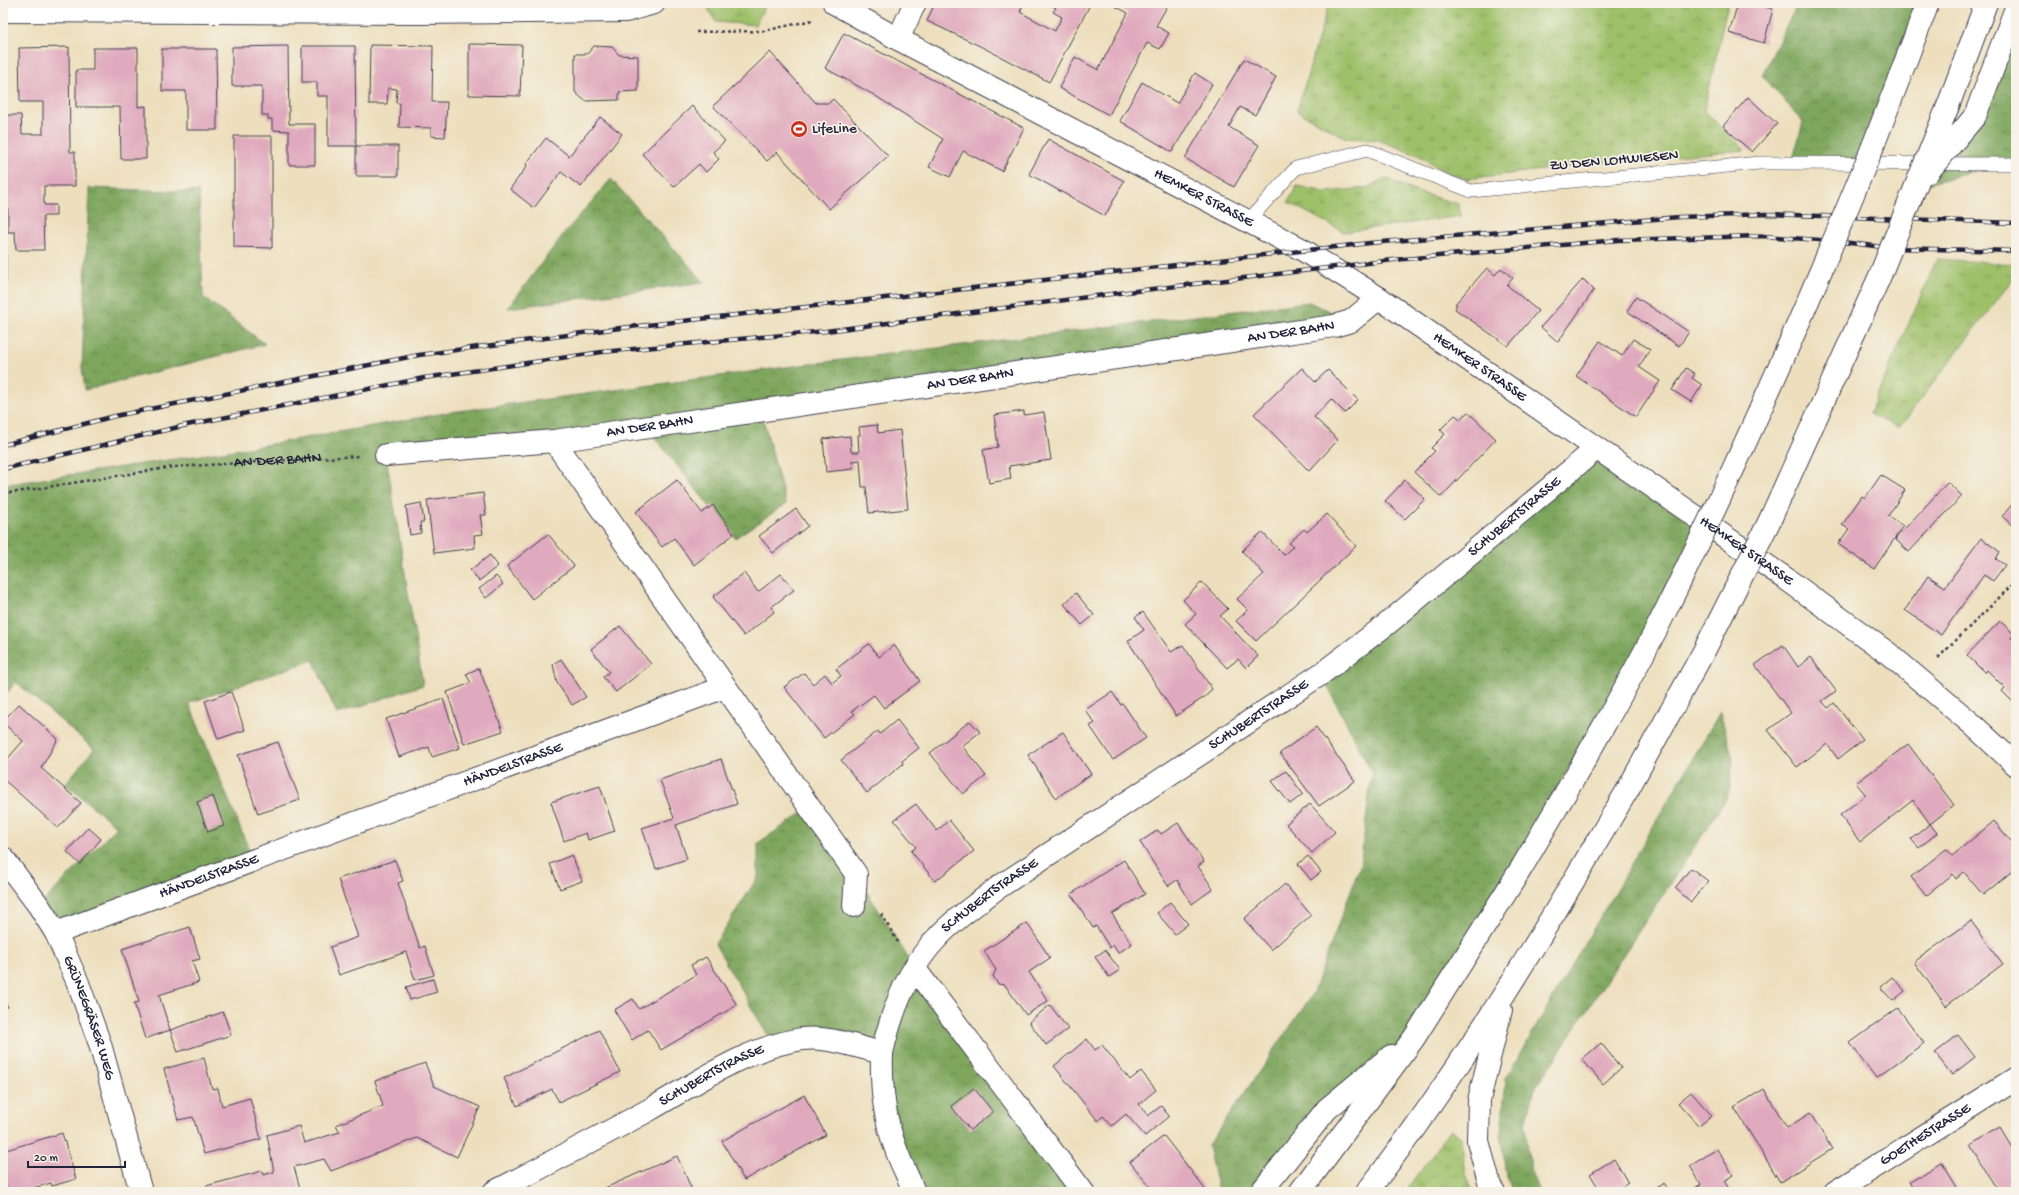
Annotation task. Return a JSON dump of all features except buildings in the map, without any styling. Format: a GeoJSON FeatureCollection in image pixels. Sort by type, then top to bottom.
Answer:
{"type":"FeatureCollection","features":[{"type":"Feature","properties":{"kind":"main road"},"geometry":{"type":"LineString","coordinates":[[3,11],[427,13],[626,10],[654,3]]}},
{"type":"Feature","properties":{"kind":"main road","name":"HEMKER STRASSE"},"geometry":{"type":"LineString","coordinates":[[834,3],[898,39],[1303,250],[1379,298],[1785,578],[1889,654],[2014,759]]}},
{"type":"Feature","properties":{"kind":"main road"},"geometry":{"type":"LineString","coordinates":[[898,39],[915,3]]}},
{"type":"Feature","properties":{"kind":"main road"},"geometry":{"type":"LineString","coordinates":[[1300,1192],[1414,1038],[1522,867],[1583,763],[1659,624],[1723,494],[1778,372],[1873,146],[1928,3]]}},
{"type":"Feature","properties":{"kind":"main road"},"geometry":{"type":"LineString","coordinates":[[1367,1192],[1455,1072],[1505,994],[1628,789],[1704,651],[1769,522],[1876,285],[1948,106],[1986,3]]}},
{"type":"Feature","properties":{"kind":"main road"},"geometry":{"type":"LineString","coordinates":[[1916,186],[1975,116],[2016,8]]}},
{"type":"Feature","properties":{"kind":"main road","name":"AN DER BAHN"},"geometry":{"type":"LineString","coordinates":[[386,455],[554,441],[1334,326],[1351,321],[1379,298]]}},
{"type":"Feature","properties":{"kind":"main road"},"geometry":{"type":"LineString","coordinates":[[554,441],[856,874],[854,906]]}},
{"type":"Feature","properties":{"kind":"main road","name":"SCHUBERTSTRASSE"},"geometry":{"type":"LineString","coordinates":[[494,1192],[599,1138],[737,1061],[773,1045],[804,1039],[832,1040],[882,1053],[889,1025],[902,994],[915,969],[936,938],[996,889],[1320,674],[1387,624],[1596,449]]}},
{"type":"Feature","properties":{"kind":"main road","name":"HÄNDELSTRASSE"},"geometry":{"type":"LineString","coordinates":[[56,933],[725,687]]}},
{"type":"Feature","properties":{"kind":"main road","name":"GRÜNEGRÄSER WEG"},"geometry":{"type":"LineString","coordinates":[[3,858],[56,933],[78,983],[100,1044],[141,1192]]}},
{"type":"Feature","properties":{"kind":"main road"},"geometry":{"type":"LineString","coordinates":[[915,969],[1083,1192]]}},
{"type":"Feature","properties":{"kind":"main road"},"geometry":{"type":"LineString","coordinates":[[1494,1192],[1478,1141],[1479,1100],[1505,994]]}},
{"type":"Feature","properties":{"kind":"main road"},"geometry":{"type":"LineString","coordinates":[[1261,1192],[1327,1109],[1414,1038]]}},
{"type":"Feature","properties":{"kind":"main road"},"geometry":{"type":"LineString","coordinates":[[882,1053],[881,1084],[886,1116],[896,1151],[914,1191]]}},
{"type":"Feature","properties":{"kind":"main road","name":"GOETHESTRASSE"},"geometry":{"type":"LineString","coordinates":[[1835,1192],[2016,1078]]}},
{"type":"Feature","properties":{"kind":"lane","name":"ZU DEN LOHWIESEN"},"geometry":{"type":"LineString","coordinates":[[1248,221],[1296,168],[1367,150],[1471,191],[1759,163],[2016,164]]}},
{"type":"Feature","properties":{"kind":"path"},"geometry":{"type":"LineString","coordinates":[[696,32],[764,31],[819,18]]}},
{"type":"Feature","properties":{"kind":"path","name":"AN DER BAHN"},"geometry":{"type":"LineString","coordinates":[[3,494],[173,467],[386,455]]}},
{"type":"Feature","properties":{"kind":"path"},"geometry":{"type":"LineString","coordinates":[[1917,678],[2016,581]]}},
{"type":"Feature","properties":{"kind":"path"},"geometry":{"type":"LineString","coordinates":[[856,874],[915,969]]}},
{"type":"Feature","properties":{"kind":"green space"},"geometry":{"type":"Polygon","coordinates":[[[709,3],[767,3],[755,25],[716,22],[709,11],[709,3]]]}},
{"type":"Feature","properties":{"kind":"green space"},"geometry":{"type":"Polygon","coordinates":[[[1329,3],[1728,3],[1704,111],[1745,150],[1608,162],[1466,179],[1445,172],[1422,157],[1378,140],[1346,138],[1297,111],[1329,3]]]}},
{"type":"Feature","properties":{"kind":"green space"},"geometry":{"type":"Polygon","coordinates":[[[1798,3],[1929,3],[1865,166],[1792,163],[1803,122],[1762,75],[1798,3]]]}},
{"type":"Feature","properties":{"kind":"green space"},"geometry":{"type":"Polygon","coordinates":[[[2016,8],[2016,164],[2002,164],[1916,187],[1975,116],[2016,8]]]}},
{"type":"Feature","properties":{"kind":"green space"},"geometry":{"type":"Polygon","coordinates":[[[1385,178],[1417,192],[1458,204],[1461,216],[1344,232],[1288,202],[1297,186],[1325,192],[1366,188],[1385,178]]]}},
{"type":"Feature","properties":{"kind":"green space"},"geometry":{"type":"Polygon","coordinates":[[[611,179],[704,282],[508,308],[562,236],[611,179]]]}},
{"type":"Feature","properties":{"kind":"green space"},"geometry":{"type":"Polygon","coordinates":[[[89,188],[199,192],[203,297],[265,344],[85,390],[82,368],[89,188]]]}},
{"type":"Feature","properties":{"kind":"green space"},"geometry":{"type":"Polygon","coordinates":[[[1937,259],[2016,264],[2016,275],[1899,428],[1869,414],[1937,259]]]}},
{"type":"Feature","properties":{"kind":"green space"},"geometry":{"type":"Polygon","coordinates":[[[1309,302],[1351,321],[761,411],[786,504],[735,538],[647,428],[386,455],[423,685],[337,714],[313,660],[189,703],[254,862],[56,933],[39,906],[117,827],[65,784],[94,749],[16,682],[3,698],[3,485],[254,447],[451,412],[809,364],[1309,302]]]}},
{"type":"Feature","properties":{"kind":"green space"},"geometry":{"type":"Polygon","coordinates":[[[1596,449],[1708,525],[1414,1038],[1327,1109],[1261,1192],[1218,1192],[1208,1146],[1312,995],[1360,866],[1372,773],[1321,674],[1596,449]]]}},
{"type":"Feature","properties":{"kind":"green space"},"geometry":{"type":"Polygon","coordinates":[[[1720,712],[1733,759],[1728,796],[1533,1092],[1525,1124],[1530,1169],[1539,1192],[1514,1192],[1506,1179],[1501,1133],[1506,1078],[1720,712]]]}},
{"type":"Feature","properties":{"kind":"green space"},"geometry":{"type":"Polygon","coordinates":[[[810,808],[856,874],[915,969],[1083,1192],[916,1192],[912,1188],[882,1053],[773,1045],[715,944],[758,877],[758,843],[810,808]]]}},
{"type":"Feature","properties":{"kind":"green space"},"geometry":{"type":"Polygon","coordinates":[[[1451,1130],[1461,1137],[1466,1175],[1473,1192],[1405,1192],[1451,1130]]]}},
{"type":"Feature","properties":{"kind":"railway"},"geometry":{"type":"LineString","coordinates":[[3,445],[115,416],[419,355],[612,329],[1370,243],[1679,217],[1768,214],[2016,223]]}},
{"type":"Feature","properties":{"kind":"railway"},"geometry":{"type":"LineString","coordinates":[[3,469],[187,425],[424,378],[602,352],[826,331],[1119,293],[1393,260],[1618,240],[1762,236],[1834,241],[1891,248],[2016,251]]}},
{"type":"Feature","properties":{"kind":"place","name":"LifeLine"},"geometry":{"type":"Point","coordinates":[799,129]}}]}
